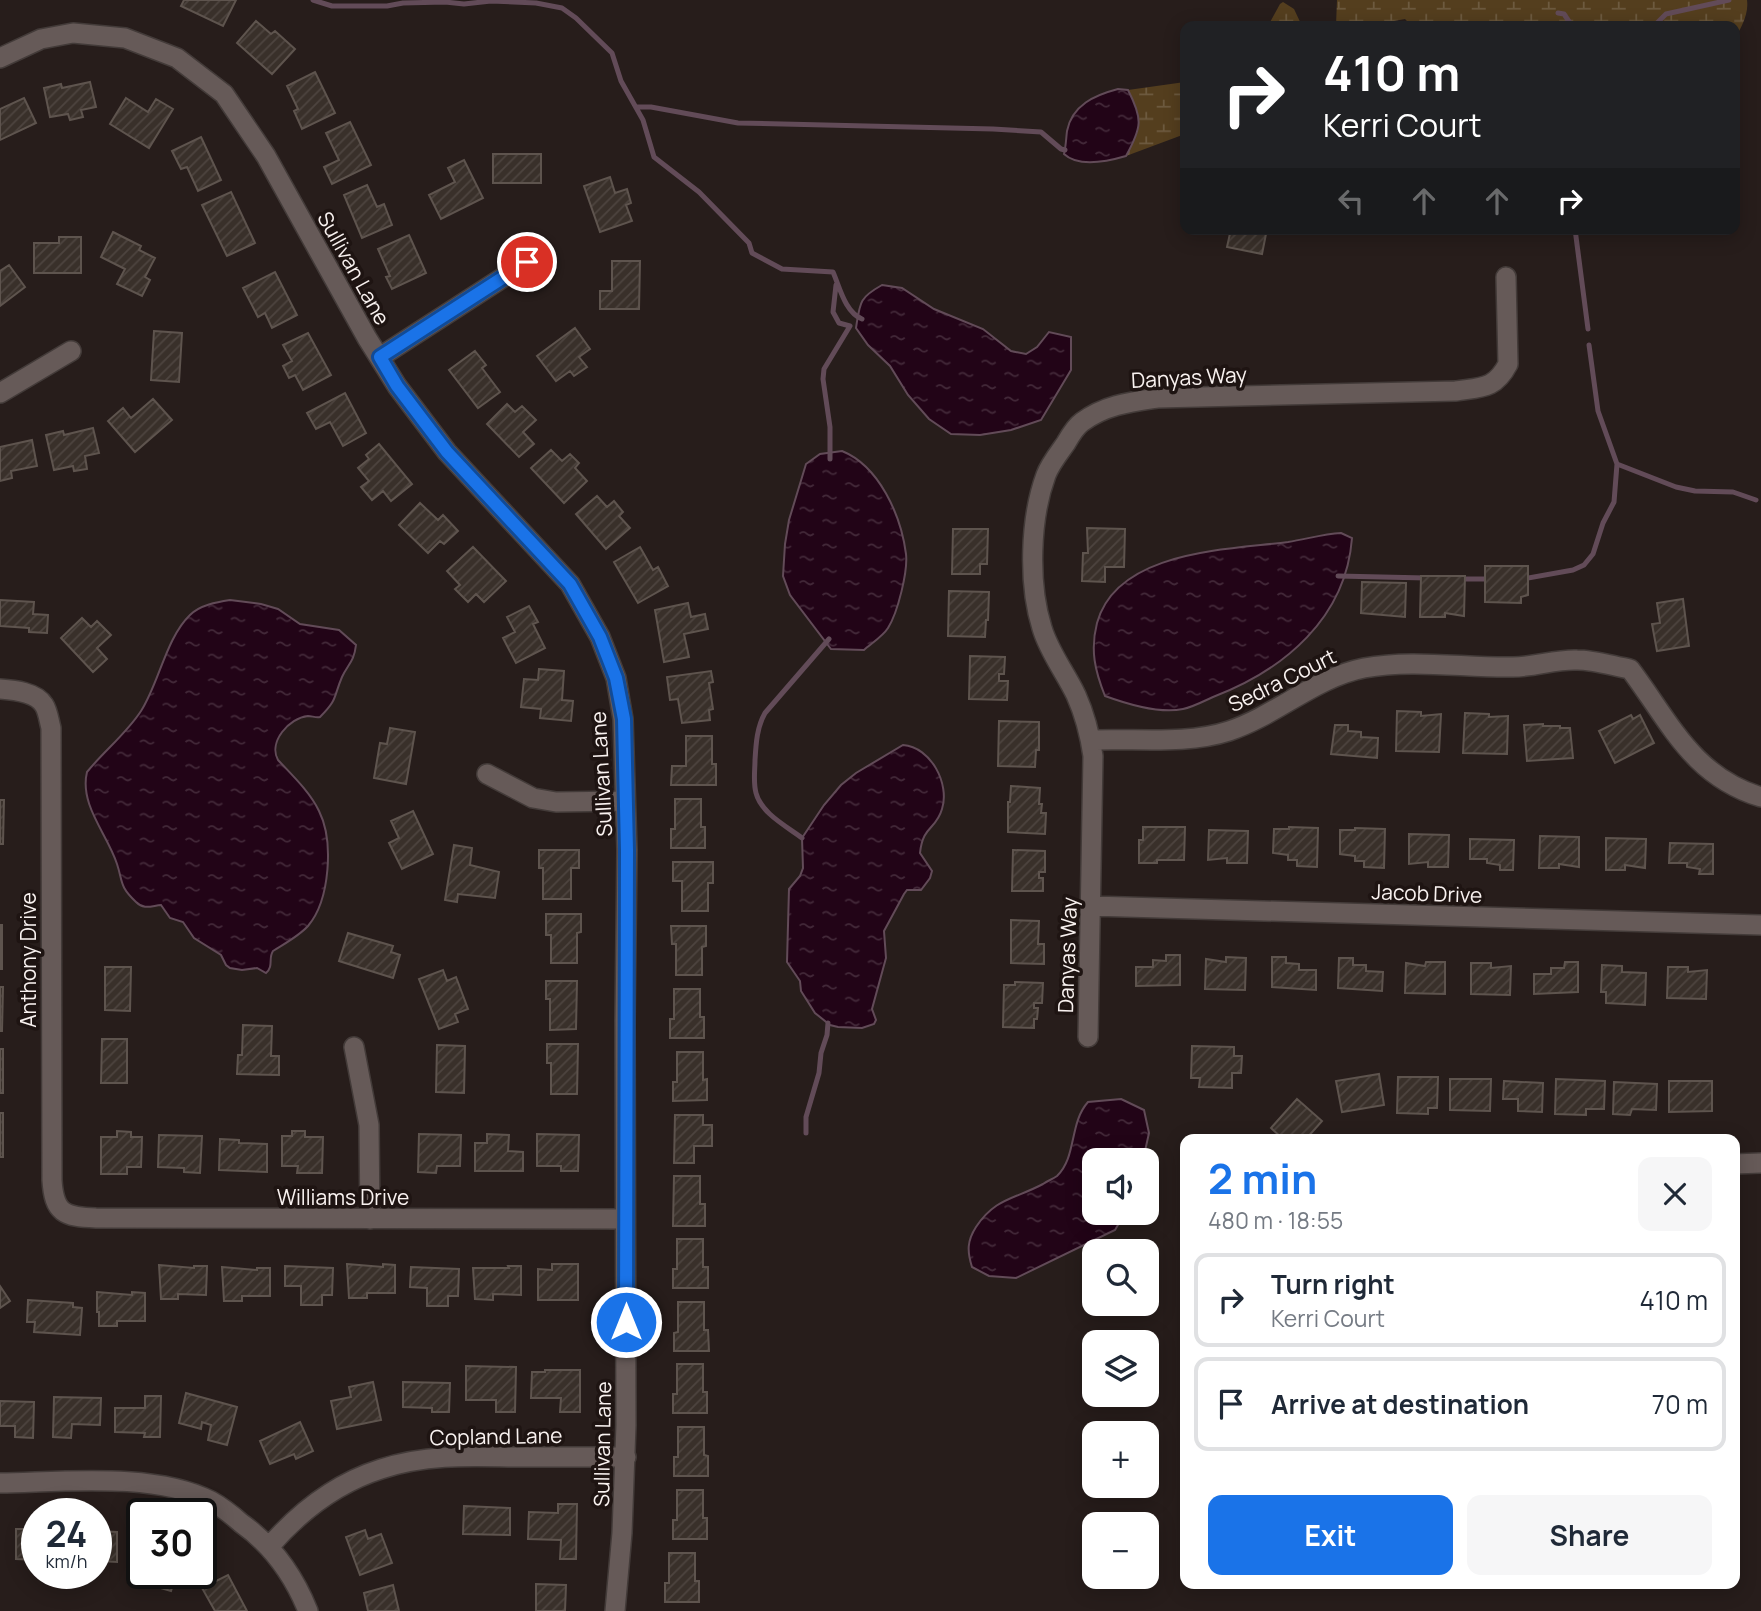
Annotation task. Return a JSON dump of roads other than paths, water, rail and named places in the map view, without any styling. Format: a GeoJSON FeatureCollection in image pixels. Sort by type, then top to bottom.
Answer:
{"type":"FeatureCollection","features":[{"type":"Feature","properties":{"kind":"street","name":"Sullivan Lane"},"geometry":{"type":"LineString","coordinates":[[0,58],[41,39],[73,33],[125,38],[177,58],[224,94],[266,156],[360,326],[397,386],[447,452],[570,584],[600,637],[616,678],[624,719],[626,1457],[615,1611]]}},
{"type":"Feature","properties":{"kind":"street"},"geometry":{"type":"LineString","coordinates":[[380,357],[527,262]]}},
{"type":"Feature","properties":{"kind":"street","name":"Danyas Way"},"geometry":{"type":"LineString","coordinates":[[1088,1037],[1094,767],[1089,729],[1076,696],[1041,627],[1033,574],[1034,526],[1047,472],[1079,424],[1100,411],[1121,403],[1157,398],[1456,391],[1493,385],[1508,364],[1506,277]]}},
{"type":"Feature","properties":{"kind":"street"},"geometry":{"type":"LineString","coordinates":[[0,393],[71,351]]}},
{"type":"Feature","properties":{"kind":"street","name":"Sedra Court"},"geometry":{"type":"LineString","coordinates":[[1091,740],[1186,738],[1229,731],[1337,675],[1366,668],[1414,665],[1516,667],[1576,660],[1630,669],[1676,737],[1705,768],[1748,793],[1761,797]]}},
{"type":"Feature","properties":{"kind":"street","name":"Anthony Drive"},"geometry":{"type":"LineString","coordinates":[[0,690],[14,690],[37,697],[45,705],[51,728],[52,1180],[54,1198],[62,1212]]}},
{"type":"Feature","properties":{"kind":"street"},"geometry":{"type":"LineString","coordinates":[[487,774],[533,798],[556,802],[625,801]]}},
{"type":"Feature","properties":{"kind":"street","name":"Jacob Drive"},"geometry":{"type":"LineString","coordinates":[[1091,906],[1761,925]]}},
{"type":"Feature","properties":{"kind":"street"},"geometry":{"type":"LineString","coordinates":[[354,1047],[369,1125],[370,1219]]}},
{"type":"Feature","properties":{"kind":"street"},"geometry":{"type":"LineString","coordinates":[[1740,1164],[1761,1163]]}},
{"type":"Feature","properties":{"kind":"street","name":"Williams Drive"},"geometry":{"type":"LineString","coordinates":[[62,1212],[78,1218],[625,1219]]}},
{"type":"Feature","properties":{"kind":"street","name":"Copland Lane"},"geometry":{"type":"LineString","coordinates":[[269,1547],[301,1514],[325,1496],[381,1469],[416,1461],[453,1457],[626,1457]]}},
{"type":"Feature","properties":{"kind":"street"},"geometry":{"type":"LineString","coordinates":[[0,1483],[144,1483],[168,1487],[212,1502],[254,1532],[269,1547],[287,1571],[308,1611]]}},
{"type":"Feature","properties":{"kind":"water"},"geometry":{"type":"Polygon","coordinates":[[[1118,89],[1128,90],[1139,123],[1126,156],[1086,162],[1064,154],[1067,131],[1074,114],[1093,98],[1118,89]]]}},
{"type":"Feature","properties":{"kind":"water"},"geometry":{"type":"Polygon","coordinates":[[[882,285],[902,288],[934,309],[983,329],[1011,351],[1026,354],[1037,347],[1049,332],[1071,337],[1071,370],[1041,420],[1011,430],[980,435],[951,434],[929,419],[908,395],[890,366],[868,345],[856,328],[865,297],[882,285]]]}},
{"type":"Feature","properties":{"kind":"water"},"geometry":{"type":"Polygon","coordinates":[[[842,451],[867,468],[886,494],[899,524],[906,554],[904,581],[892,621],[883,634],[864,650],[831,649],[790,595],[783,576],[789,520],[806,464],[820,454],[842,451]]]}},
{"type":"Feature","properties":{"kind":"water"},"geometry":{"type":"Polygon","coordinates":[[[1341,533],[1352,538],[1347,567],[1338,593],[1307,637],[1287,656],[1264,672],[1239,686],[1183,709],[1154,709],[1105,696],[1095,660],[1095,633],[1108,599],[1127,581],[1150,567],[1178,558],[1341,533]]]}},
{"type":"Feature","properties":{"kind":"water"},"geometry":{"type":"Polygon","coordinates":[[[230,600],[278,609],[300,624],[339,630],[356,645],[330,706],[320,717],[308,716],[294,721],[282,732],[276,746],[278,760],[306,790],[319,811],[324,823],[328,854],[325,886],[315,915],[304,930],[273,951],[270,968],[266,973],[257,968],[230,968],[221,955],[194,938],[183,922],[170,918],[161,905],[148,907],[136,902],[124,888],[113,853],[87,796],[87,772],[141,711],[182,625],[199,609],[230,600]]]}},
{"type":"Feature","properties":{"kind":"water"},"geometry":{"type":"Polygon","coordinates":[[[903,745],[922,752],[941,778],[944,799],[942,809],[924,837],[920,853],[932,871],[921,890],[907,890],[884,931],[886,958],[872,1009],[876,1020],[874,1024],[862,1028],[838,1027],[830,1025],[815,1013],[801,991],[800,981],[787,962],[789,889],[803,868],[802,838],[824,805],[841,785],[856,773],[903,745]]]}},
{"type":"Feature","properties":{"kind":"water"},"geometry":{"type":"Polygon","coordinates":[[[1121,1099],[1144,1110],[1149,1133],[1146,1148],[1082,1148],[1082,1225],[1118,1225],[1115,1230],[1096,1239],[1082,1239],[1082,1246],[1016,1278],[989,1276],[972,1267],[969,1242],[983,1217],[1006,1200],[1057,1176],[1068,1159],[1078,1120],[1088,1102],[1121,1099]]]}},
{"type":"Feature","properties":{"kind":"waterway"},"geometry":{"type":"LineString","coordinates":[[313,0],[332,6],[445,2],[464,4],[491,1],[536,3],[562,8],[612,53],[621,81],[643,120],[654,157],[699,192],[749,243],[752,253],[782,269],[833,272],[847,305],[862,319]]}},
{"type":"Feature","properties":{"kind":"waterway"},"geometry":{"type":"LineString","coordinates":[[1659,21],[1666,14],[1729,0]]}},
{"type":"Feature","properties":{"kind":"waterway"},"geometry":{"type":"LineString","coordinates":[[1558,13],[1564,14],[1569,21]]}},
{"type":"Feature","properties":{"kind":"waterway"},"geometry":{"type":"LineString","coordinates":[[636,107],[651,107],[738,123],[1041,132],[1065,150]]}},
{"type":"Feature","properties":{"kind":"waterway"},"geometry":{"type":"LineString","coordinates":[[1576,235],[1588,329]]}},
{"type":"Feature","properties":{"kind":"waterway"},"geometry":{"type":"LineString","coordinates":[[830,459],[830,427],[824,369],[850,326],[839,323],[833,312],[836,285]]}},
{"type":"Feature","properties":{"kind":"waterway"},"geometry":{"type":"LineString","coordinates":[[1523,579],[1573,570],[1584,565],[1593,554],[1603,523],[1614,502],[1617,464],[1598,411],[1589,345]]}},
{"type":"Feature","properties":{"kind":"waterway"},"geometry":{"type":"LineString","coordinates":[[1617,464],[1676,487],[1695,491],[1733,492],[1756,500]]}},
{"type":"Feature","properties":{"kind":"waterway"},"geometry":{"type":"LineString","coordinates":[[1338,576],[1426,578]]}},
{"type":"Feature","properties":{"kind":"waterway"},"geometry":{"type":"LineString","coordinates":[[1461,579],[1489,579]]}},
{"type":"Feature","properties":{"kind":"waterway"},"geometry":{"type":"LineString","coordinates":[[802,838],[775,818],[759,800],[754,780],[756,741],[765,713],[829,639]]}},
{"type":"Feature","properties":{"kind":"waterway"},"geometry":{"type":"LineString","coordinates":[[806,1133],[806,1117],[819,1073],[828,1023]]}}]}
